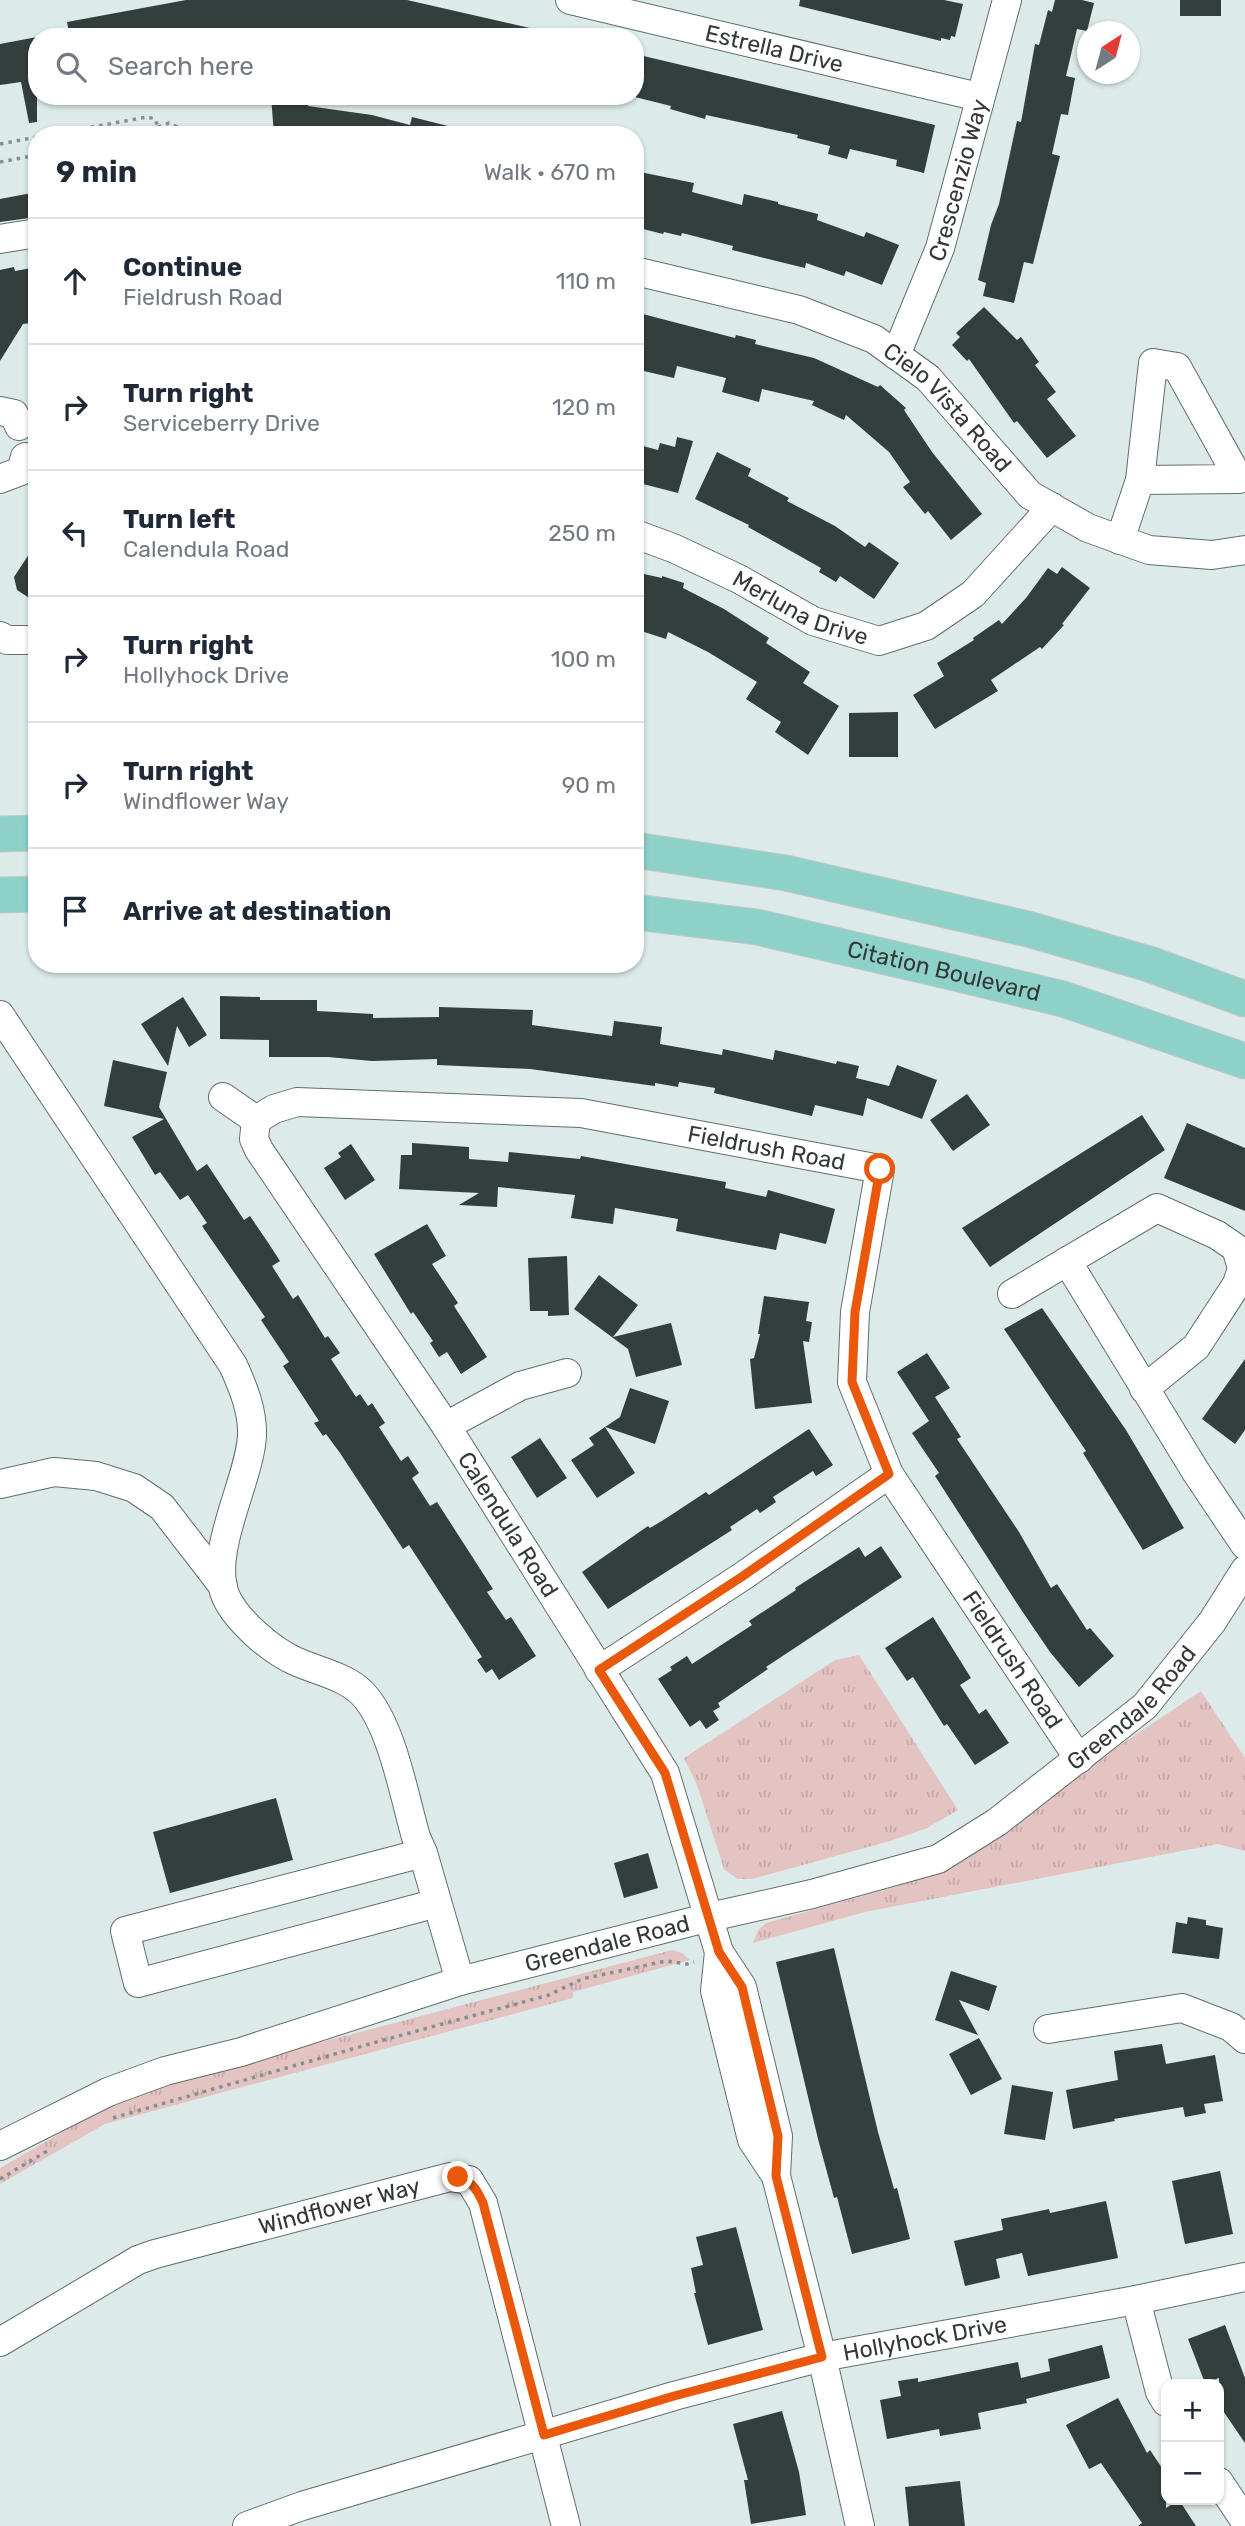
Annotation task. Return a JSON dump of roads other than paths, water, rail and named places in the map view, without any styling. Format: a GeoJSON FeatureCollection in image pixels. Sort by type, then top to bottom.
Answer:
{"type":"FeatureCollection","features":[{"type":"Feature","properties":{"kind":"main road"},"geometry":{"type":"LineString","coordinates":[[0,834],[28,833]]}},
{"type":"Feature","properties":{"kind":"main road"},"geometry":{"type":"LineString","coordinates":[[644,851],[786,873],[1028,929],[1149,964],[1245,999]]}},
{"type":"Feature","properties":{"kind":"main road"},"geometry":{"type":"LineString","coordinates":[[0,895],[28,894]]}},
{"type":"Feature","properties":{"kind":"main road","name":"Citation Boulevard"},"geometry":{"type":"LineString","coordinates":[[644,913],[757,927],[1063,999],[1245,1061]]}},
{"type":"Feature","properties":{"kind":"street","name":"Estrella Drive"},"geometry":{"type":"LineString","coordinates":[[570,0],[979,97]]}},
{"type":"Feature","properties":{"kind":"street","name":"Crescenzio Way"},"geometry":{"type":"LineString","coordinates":[[896,355],[940,248],[1007,0]]}},
{"type":"Feature","properties":{"kind":"street"},"geometry":{"type":"LineString","coordinates":[[0,239],[28,234]]}},
{"type":"Feature","properties":{"kind":"street","name":"Cielo Vista Road"},"geometry":{"type":"LineString","coordinates":[[644,273],[799,310],[874,339],[928,378],[1030,495],[1088,528],[1149,550],[1212,555],[1245,550]]}},
{"type":"Feature","properties":{"kind":"street"},"geometry":{"type":"LineString","coordinates":[[1120,540],[1140,480],[1153,363],[1177,367],[1239,479],[1140,480]]}},
{"type":"Feature","properties":{"kind":"street"},"geometry":{"type":"LineString","coordinates":[[0,479],[21,471],[25,457]]}},
{"type":"Feature","properties":{"kind":"street","name":"Merluna Drive"},"geometry":{"type":"LineString","coordinates":[[644,537],[739,579],[813,621],[879,641],[926,626],[973,594],[1052,507]]}},
{"type":"Feature","properties":{"kind":"street"},"geometry":{"type":"LineString","coordinates":[[0,636],[7,640],[28,640]]}},
{"type":"Feature","properties":{"kind":"street"},"geometry":{"type":"LineString","coordinates":[[0,1015],[233,1365],[245,1392],[252,1437],[242,1484],[225,1539],[221,1570],[227,1599],[254,1633],[292,1660],[337,1677],[361,1692],[374,1708],[384,1726],[460,1981]]}},
{"type":"Feature","properties":{"kind":"street"},"geometry":{"type":"LineString","coordinates":[[223,1097],[256,1120]]}},
{"type":"Feature","properties":{"kind":"street","name":"Fieldrush Road"},"geometry":{"type":"LineString","coordinates":[[256,1120],[274,1109],[297,1102],[581,1113],[880,1169],[855,1312],[852,1382],[889,1474],[1079,1759]]}},
{"type":"Feature","properties":{"kind":"street","name":"Calendula Road"},"geometry":{"type":"LineString","coordinates":[[256,1120],[254,1139],[259,1150],[446,1426],[665,1773],[719,1952],[715,1991],[752,2140],[776,2176],[822,2357],[860,2526]]}},
{"type":"Feature","properties":{"kind":"street"},"geometry":{"type":"LineString","coordinates":[[1012,1294],[1157,1208],[1217,1235],[1236,1248],[1242,1268],[1237,1284],[1196,1347],[1144,1389]]}},
{"type":"Feature","properties":{"kind":"street"},"geometry":{"type":"LineString","coordinates":[[1066,1261],[1144,1389],[1245,1545]]}},
{"type":"Feature","properties":{"kind":"street"},"geometry":{"type":"LineString","coordinates":[[446,1426],[520,1386],[567,1373]]}},
{"type":"Feature","properties":{"kind":"street"},"geometry":{"type":"LineString","coordinates":[[0,1483],[54,1472],[96,1476],[134,1488],[162,1507],[223,1586]]}},
{"type":"Feature","properties":{"kind":"street"},"geometry":{"type":"LineString","coordinates":[[599,1670],[743,1576],[889,1474]]}},
{"type":"Feature","properties":{"kind":"street","name":"Greendale Road"},"geometry":{"type":"LineString","coordinates":[[0,2146],[76,2107],[165,2071],[241,2052],[460,1981],[710,1917],[812,1894],[938,1859],[997,1822],[1145,1706],[1212,1622],[1245,1570]]}},
{"type":"Feature","properties":{"kind":"street"},"geometry":{"type":"LineString","coordinates":[[423,1853],[125,1931],[138,1983],[437,1903]]}},
{"type":"Feature","properties":{"kind":"street"},"geometry":{"type":"LineString","coordinates":[[1048,2029],[1182,2008],[1231,2027],[1245,2039]]}},
{"type":"Feature","properties":{"kind":"street","name":"Windflower Way"},"geometry":{"type":"LineString","coordinates":[[0,2342],[138,2260],[155,2254],[436,2181],[458,2177],[469,2180],[483,2203],[566,2526]]}},
{"type":"Feature","properties":{"kind":"street","name":"Hollyhock Drive"},"geometry":{"type":"LineString","coordinates":[[247,2526],[302,2506],[674,2396],[822,2357],[1136,2300],[1245,2277]]}},
{"type":"Feature","properties":{"kind":"street"},"geometry":{"type":"LineString","coordinates":[[1136,2300],[1161,2394]]}},
{"type":"Feature","properties":{"kind":"street"},"geometry":{"type":"LineString","coordinates":[[1224,2490],[1245,2521]]}}]}
